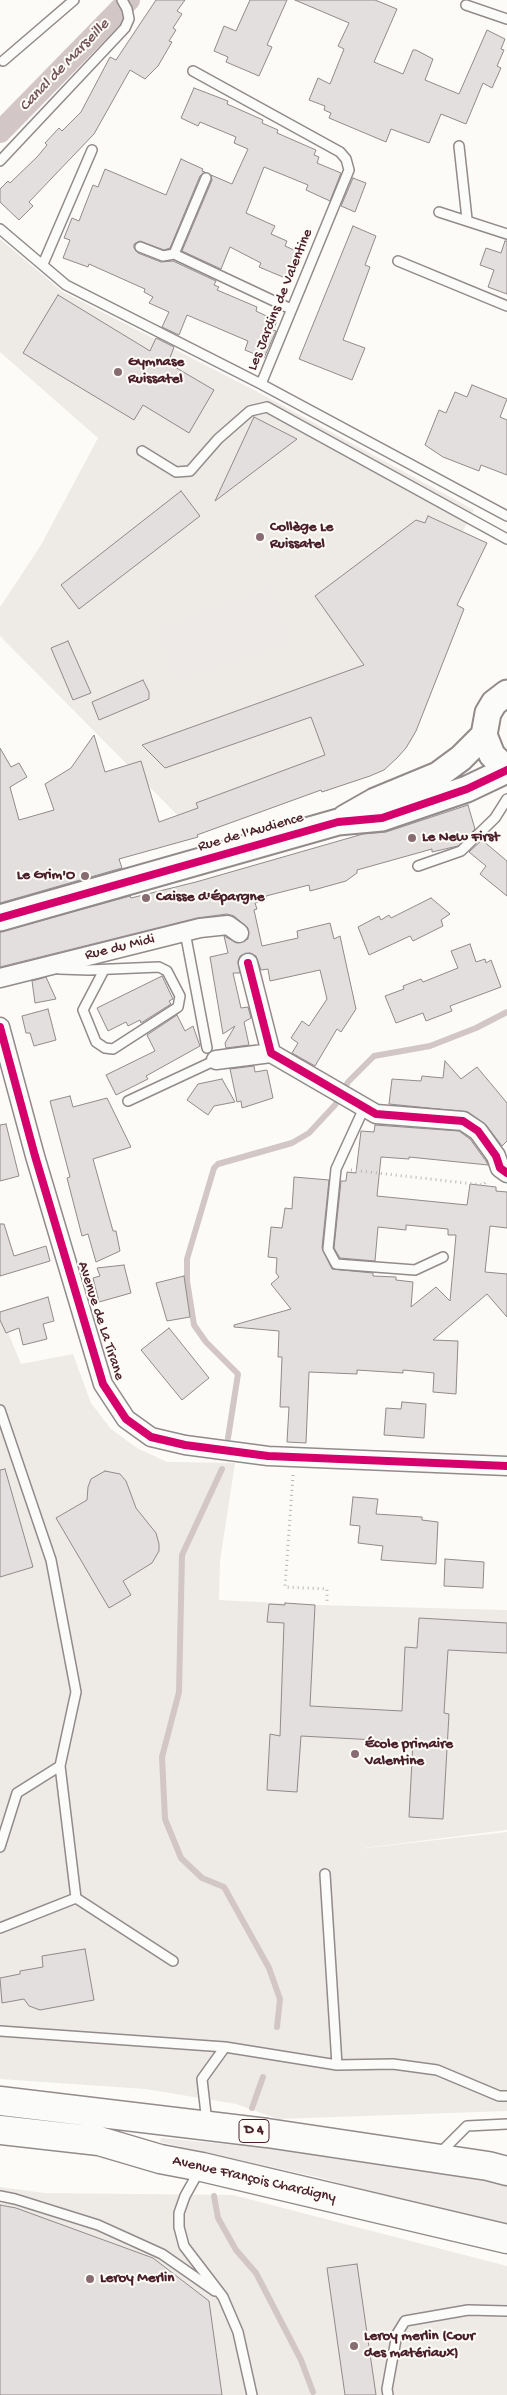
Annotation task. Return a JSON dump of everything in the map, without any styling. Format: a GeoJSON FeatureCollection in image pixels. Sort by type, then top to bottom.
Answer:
{"type":"FeatureCollection","features":[{"type":"Feature","properties":{"kind":"main road","name":"D 4"},"geometry":{"type":"LineString","coordinates":[[0,2101],[207,2125],[434,2158],[507,2171]]}},
{"type":"Feature","properties":{"kind":"main road","name":"Avenue François Chardigny"},"geometry":{"type":"LineString","coordinates":[[0,2130],[99,2140],[160,2159],[202,2167],[507,2239]]}},
{"type":"Feature","properties":{"kind":"main road"},"geometry":{"type":"LineString","coordinates":[[0,2143],[160,2159]]}},
{"type":"Feature","properties":{"kind":"street"},"geometry":{"type":"LineString","coordinates":[[507,693],[494,704],[488,713],[484,734],[492,756],[507,770]]}},
{"type":"Feature","properties":{"kind":"street","name":"Rue de l'Audience"},"geometry":{"type":"LineString","coordinates":[[338,822],[375,801],[438,775],[461,758],[484,734]]}},
{"type":"Feature","properties":{"kind":"street","name":"Rue de l'Audience"},"geometry":{"type":"LineString","coordinates":[[0,918],[338,822],[382,818],[467,789],[507,770]]}},
{"type":"Feature","properties":{"kind":"street","name":"Rue du Midi"},"geometry":{"type":"LineString","coordinates":[[0,978],[185,932],[228,924],[239,933]]}},
{"type":"Feature","properties":{"kind":"street"},"geometry":{"type":"LineString","coordinates":[[248,963],[271,1053]]}},
{"type":"Feature","properties":{"kind":"street","name":"Avenue de La Tirane"},"geometry":{"type":"LineString","coordinates":[[0,1027],[38,1166],[103,1384],[126,1419],[151,1437],[176,1443],[268,1456],[507,1466]]}},
{"type":"Feature","properties":{"kind":"street"},"geometry":{"type":"LineString","coordinates":[[211,1054],[271,1053],[376,1114],[463,1121],[478,1131],[496,1156],[503,1171]]}},
{"type":"Feature","properties":{"kind":"lane"},"geometry":{"type":"LineString","coordinates":[[3,61],[74,0]]}},
{"type":"Feature","properties":{"kind":"lane"},"geometry":{"type":"LineString","coordinates":[[0,161],[125,28],[128,19],[127,9],[122,0]]}},
{"type":"Feature","properties":{"kind":"lane"},"geometry":{"type":"LineString","coordinates":[[466,5],[507,19]]}},
{"type":"Feature","properties":{"kind":"lane","name":"Les Jardins de Valentine"},"geometry":{"type":"LineString","coordinates":[[193,71],[340,152],[346,159],[349,170],[261,384],[507,516]]}},
{"type":"Feature","properties":{"kind":"lane"},"geometry":{"type":"LineString","coordinates":[[460,146],[467,220]]}},
{"type":"Feature","properties":{"kind":"lane"},"geometry":{"type":"LineString","coordinates":[[43,264],[92,150]]}},
{"type":"Feature","properties":{"kind":"lane"},"geometry":{"type":"LineString","coordinates":[[174,254],[206,178]]}},
{"type":"Feature","properties":{"kind":"lane"},"geometry":{"type":"LineString","coordinates":[[438,212],[507,234]]}},
{"type":"Feature","properties":{"kind":"lane"},"geometry":{"type":"LineString","coordinates":[[0,229],[66,285],[261,384]]}},
{"type":"Feature","properties":{"kind":"lane"},"geometry":{"type":"LineString","coordinates":[[140,247],[163,256],[174,254],[291,309]]}},
{"type":"Feature","properties":{"kind":"lane"},"geometry":{"type":"LineString","coordinates":[[398,261],[507,306]]}},
{"type":"Feature","properties":{"kind":"lane"},"geometry":{"type":"LineString","coordinates":[[142,451],[176,472],[190,470],[218,439],[250,411],[267,407],[507,539]]}},
{"type":"Feature","properties":{"kind":"lane"},"geometry":{"type":"LineString","coordinates":[[418,866],[461,851],[495,818],[507,799]]}},
{"type":"Feature","properties":{"kind":"lane"},"geometry":{"type":"LineString","coordinates":[[128,1101],[211,1054],[185,932]]}},
{"type":"Feature","properties":{"kind":"lane"},"geometry":{"type":"LineString","coordinates":[[41,968],[104,970],[159,967],[167,971],[180,996],[178,1007],[113,1049],[105,1048],[96,1042],[84,1010],[104,970]]}},
{"type":"Feature","properties":{"kind":"lane"},"geometry":{"type":"LineString","coordinates":[[356,1104],[336,1169],[328,1249],[336,1264],[414,1270],[443,1257]]}},
{"type":"Feature","properties":{"kind":"lane"},"geometry":{"type":"LineString","coordinates":[[0,1410],[51,1560],[76,1692],[60,1766],[76,1898],[173,1962]]}},
{"type":"Feature","properties":{"kind":"lane"},"geometry":{"type":"LineString","coordinates":[[0,1847],[17,1792],[60,1766]]}},
{"type":"Feature","properties":{"kind":"lane"},"geometry":{"type":"LineString","coordinates":[[325,1874],[337,2065]]}},
{"type":"Feature","properties":{"kind":"lane"},"geometry":{"type":"LineString","coordinates":[[0,1928],[76,1898]]}},
{"type":"Feature","properties":{"kind":"lane"},"geometry":{"type":"LineString","coordinates":[[0,2031],[224,2047],[337,2065],[393,2064],[437,2070],[498,2096],[507,2096]]}},
{"type":"Feature","properties":{"kind":"lane"},"geometry":{"type":"LineString","coordinates":[[207,2125],[202,2079],[224,2047]]}},
{"type":"Feature","properties":{"kind":"lane"},"geometry":{"type":"LineString","coordinates":[[434,2158],[467,2126],[507,2124]]}},
{"type":"Feature","properties":{"kind":"lane"},"geometry":{"type":"LineString","coordinates":[[202,2167],[185,2196],[179,2213],[178,2226],[184,2246],[223,2297],[238,2332],[252,2395]]}},
{"type":"Feature","properties":{"kind":"lane"},"geometry":{"type":"LineString","coordinates":[[0,2196],[98,2225],[162,2254],[223,2297]]}},
{"type":"Feature","properties":{"kind":"lane"},"geometry":{"type":"LineString","coordinates":[[376,2391],[387,2392],[397,2334],[406,2321],[468,2310],[507,2311]]}},
{"type":"Feature","properties":{"kind":"path"},"geometry":{"type":"LineString","coordinates":[[336,1169],[483,1185],[503,1171]]}},
{"type":"Feature","properties":{"kind":"path"},"geometry":{"type":"LineString","coordinates":[[294,1457],[285,1587],[328,1589],[327,1602]]}},
{"type":"Feature","properties":{"kind":"shaded area","name":"Collège Le Ruissatel"},"geometry":{"type":"Polygon","coordinates":[[[0,239],[63,292],[256,391],[474,510],[463,531],[487,543],[457,605],[464,609],[412,740],[397,758],[384,769],[370,776],[322,792],[320,790],[197,835],[0,636],[0,607],[41,545],[98,438],[0,352],[0,239]]]}},
{"type":"Feature","properties":{"kind":"shaded area"},"geometry":{"type":"Polygon","coordinates":[[[271,584],[293,643],[175,686],[153,628],[271,584]]]}},
{"type":"Feature","properties":{"kind":"shaded area"},"geometry":{"type":"Polygon","coordinates":[[[0,1313],[21,1364],[73,1354],[91,1403],[111,1429],[137,1448],[167,1462],[235,1463],[220,1561],[219,1600],[315,1605],[507,1610],[507,1830],[348,1850],[507,1832],[507,2111],[278,2119],[236,2104],[145,2089],[0,2079],[0,1313]]]}},
{"type":"Feature","properties":{"kind":"shaded area"},"geometry":{"type":"Polygon","coordinates":[[[161,2138],[317,2153],[507,2180],[507,2228],[317,2177],[160,2142],[161,2138]]]}},
{"type":"Feature","properties":{"kind":"shaded area"},"geometry":{"type":"Polygon","coordinates":[[[0,2187],[45,2193],[233,2195],[507,2266],[507,2395],[0,2395],[0,2187]]]}},
{"type":"Feature","properties":{"kind":"building"},"geometry":{"type":"Polygon","coordinates":[[[156,0],[185,0],[177,11],[182,14],[173,28],[176,30],[169,41],[172,42],[158,66],[145,79],[130,70],[94,134],[29,202],[33,206],[19,220],[0,202],[0,189],[8,181],[10,183],[37,157],[47,145],[45,143],[59,128],[62,131],[81,112],[110,57],[116,60],[156,0]]]}},
{"type":"Feature","properties":{"kind":"building"},"geometry":{"type":"Polygon","coordinates":[[[250,0],[287,0],[267,45],[272,47],[259,76],[226,62],[228,57],[214,51],[224,26],[236,31],[250,0]]]}},
{"type":"Feature","properties":{"kind":"building"},"geometry":{"type":"Polygon","coordinates":[[[295,0],[375,0],[397,9],[374,62],[403,74],[413,50],[416,50],[433,59],[425,80],[459,94],[487,30],[505,39],[501,49],[504,50],[497,66],[501,68],[492,88],[483,83],[466,124],[441,114],[429,143],[391,129],[386,142],[329,118],[331,113],[324,110],[325,106],[309,100],[318,78],[330,84],[344,49],[338,46],[349,23],[295,0]]]}},
{"type":"Feature","properties":{"kind":"building"},"geometry":{"type":"Polygon","coordinates":[[[194,88],[228,101],[227,104],[263,120],[262,123],[278,130],[277,133],[316,150],[314,155],[319,157],[317,163],[341,173],[330,201],[306,190],[308,185],[264,167],[246,213],[275,226],[271,234],[287,241],[285,246],[301,253],[290,280],[259,267],[261,263],[230,247],[221,269],[182,251],[212,180],[211,175],[232,184],[248,149],[234,143],[236,137],[200,122],[198,126],[181,118],[194,88]]]}},
{"type":"Feature","properties":{"kind":"building"},"geometry":{"type":"Polygon","coordinates":[[[181,159],[203,169],[202,171],[205,172],[200,176],[170,248],[164,250],[140,241],[134,244],[134,248],[138,253],[161,262],[173,261],[216,281],[214,285],[219,287],[217,290],[257,307],[256,311],[277,321],[273,330],[276,331],[264,358],[245,350],[248,341],[187,315],[179,335],[162,327],[169,312],[149,303],[153,297],[144,292],[145,289],[89,264],[88,267],[63,258],[70,240],[64,238],[72,218],[79,221],[93,185],[98,187],[105,169],[166,195],[181,159]]]}},
{"type":"Feature","properties":{"kind":"building"},"geometry":{"type":"Polygon","coordinates":[[[353,178],[366,183],[355,212],[341,206],[353,178]]]}},
{"type":"Feature","properties":{"kind":"building"},"geometry":{"type":"Polygon","coordinates":[[[353,226],[376,236],[365,265],[370,267],[343,340],[365,348],[352,380],[299,359],[353,226]]]}},
{"type":"Feature","properties":{"kind":"building"},"geometry":{"type":"Polygon","coordinates":[[[505,241],[507,241],[507,294],[488,287],[494,270],[480,265],[486,248],[501,253],[505,241]]]}},
{"type":"Feature","properties":{"kind":"building","name":"Gymnase Ruissatel"},"geometry":{"type":"Polygon","coordinates":[[[58,295],[150,351],[156,338],[174,347],[168,363],[214,390],[189,433],[143,405],[134,420],[23,353],[58,295]]]}},
{"type":"Feature","properties":{"kind":"building"},"geometry":{"type":"Polygon","coordinates":[[[472,385],[507,399],[500,417],[507,420],[507,475],[481,465],[479,471],[443,457],[425,445],[439,410],[446,413],[455,392],[467,397],[472,385]]]}},
{"type":"Feature","properties":{"kind":"building"},"geometry":{"type":"Polygon","coordinates":[[[254,417],[297,439],[215,501],[254,417]]]}},
{"type":"Feature","properties":{"kind":"building"},"geometry":{"type":"Polygon","coordinates":[[[181,491],[200,516],[79,609],[61,585],[181,491]]]}},
{"type":"Feature","properties":{"kind":"building"},"geometry":{"type":"Polygon","coordinates":[[[428,516],[487,543],[457,605],[464,609],[416,731],[406,748],[384,770],[322,792],[321,790],[197,835],[198,837],[119,859],[122,868],[0,903],[0,748],[11,767],[19,763],[27,777],[10,787],[19,820],[54,810],[45,784],[71,768],[94,735],[105,772],[141,761],[159,822],[198,808],[196,803],[325,755],[311,717],[165,768],[142,745],[364,665],[315,596],[416,520],[425,523],[428,516]]]}},
{"type":"Feature","properties":{"kind":"building"},"geometry":{"type":"Polygon","coordinates":[[[68,641],[91,693],[73,700],[51,648],[68,641]]]}},
{"type":"Feature","properties":{"kind":"building"},"geometry":{"type":"Polygon","coordinates":[[[143,680],[149,692],[149,699],[99,720],[92,702],[143,680]]]}},
{"type":"Feature","properties":{"kind":"building"},"geometry":{"type":"Polygon","coordinates":[[[468,805],[475,829],[458,846],[432,852],[432,849],[357,870],[357,873],[346,881],[310,891],[309,885],[266,896],[266,900],[255,903],[257,909],[254,910],[262,946],[298,938],[297,931],[330,923],[334,939],[340,936],[356,1009],[341,1032],[337,1029],[315,1066],[292,1053],[298,1043],[291,1038],[302,1021],[309,1026],[327,999],[320,970],[270,981],[268,969],[261,970],[256,956],[250,953],[240,956],[238,961],[240,973],[233,973],[241,1008],[248,1007],[251,1018],[244,1022],[249,1045],[226,1048],[225,1043],[235,1026],[223,1034],[210,957],[228,953],[224,936],[237,943],[248,939],[248,928],[234,916],[227,914],[197,918],[0,967],[0,932],[130,896],[131,898],[196,882],[363,834],[386,832],[468,805]]]}},
{"type":"Feature","properties":{"kind":"building"},"geometry":{"type":"Polygon","coordinates":[[[482,840],[507,861],[507,896],[480,874],[486,866],[469,852],[482,840]]]}},
{"type":"Feature","properties":{"kind":"building"},"geometry":{"type":"Polygon","coordinates":[[[431,898],[450,914],[441,920],[443,926],[413,941],[410,936],[369,955],[358,927],[379,916],[381,920],[389,915],[391,918],[431,898]]]}},
{"type":"Feature","properties":{"kind":"building"},"geometry":{"type":"Polygon","coordinates":[[[470,944],[476,962],[485,959],[486,963],[491,960],[501,987],[450,1006],[452,1011],[426,1021],[423,1013],[396,1023],[385,996],[404,989],[403,986],[421,979],[423,982],[458,968],[451,951],[470,944]]]}},
{"type":"Feature","properties":{"kind":"building"},"geometry":{"type":"Polygon","coordinates":[[[162,976],[173,999],[169,1001],[171,1004],[141,1023],[140,1020],[128,1026],[126,1022],[108,1031],[97,1008],[162,976]]]}},
{"type":"Feature","properties":{"kind":"building"},"geometry":{"type":"Polygon","coordinates":[[[46,977],[56,999],[35,1003],[32,981],[46,977]]]}},
{"type":"Feature","properties":{"kind":"building"},"geometry":{"type":"Polygon","coordinates":[[[48,1009],[56,1040],[34,1046],[30,1033],[26,1033],[22,1016],[48,1009]]]}},
{"type":"Feature","properties":{"kind":"building"},"geometry":{"type":"Polygon","coordinates":[[[177,1015],[185,1031],[193,1026],[200,1046],[146,1076],[148,1079],[116,1095],[106,1075],[155,1051],[147,1035],[177,1015]]]}},
{"type":"Feature","properties":{"kind":"building"},"geometry":{"type":"Polygon","coordinates":[[[445,1061],[461,1079],[477,1067],[507,1103],[507,1141],[502,1146],[486,1125],[468,1112],[389,1104],[392,1079],[421,1081],[422,1076],[443,1078],[445,1061]]]}},
{"type":"Feature","properties":{"kind":"building"},"geometry":{"type":"Polygon","coordinates":[[[254,1066],[255,1072],[267,1070],[273,1098],[242,1108],[241,1101],[237,1102],[230,1069],[254,1066]]]}},
{"type":"Feature","properties":{"kind":"building"},"geometry":{"type":"Polygon","coordinates":[[[222,1079],[235,1102],[214,1106],[208,1115],[187,1100],[198,1084],[222,1079]]]}},
{"type":"Feature","properties":{"kind":"building"},"geometry":{"type":"Polygon","coordinates":[[[70,1096],[73,1107],[107,1098],[131,1147],[93,1159],[113,1231],[116,1231],[120,1251],[96,1262],[88,1234],[82,1236],[67,1178],[70,1177],[50,1101],[70,1096]]]}},
{"type":"Feature","properties":{"kind":"building"},"geometry":{"type":"Polygon","coordinates":[[[6,1124],[19,1176],[0,1181],[0,1125],[6,1124]]]}},
{"type":"Feature","properties":{"kind":"building"},"geometry":{"type":"Polygon","coordinates":[[[375,1125],[459,1131],[470,1139],[486,1161],[488,1165],[409,1157],[409,1159],[381,1157],[377,1196],[467,1205],[470,1184],[496,1187],[496,1191],[507,1192],[507,1228],[490,1226],[485,1272],[507,1274],[507,1317],[487,1294],[433,1340],[458,1341],[456,1394],[433,1392],[434,1373],[403,1370],[403,1373],[357,1370],[357,1374],[309,1372],[306,1443],[287,1442],[289,1407],[280,1407],[282,1357],[278,1357],[279,1331],[234,1327],[234,1325],[291,1309],[271,1284],[279,1277],[276,1273],[277,1258],[268,1257],[271,1227],[282,1228],[285,1208],[292,1209],[294,1177],[329,1180],[322,1248],[332,1269],[373,1273],[373,1276],[396,1277],[396,1280],[413,1282],[411,1307],[436,1287],[450,1301],[456,1235],[448,1235],[448,1229],[406,1225],[406,1230],[378,1227],[375,1261],[340,1258],[334,1248],[341,1181],[346,1181],[347,1172],[356,1173],[361,1131],[374,1132],[375,1125]]]}},
{"type":"Feature","properties":{"kind":"building"},"geometry":{"type":"Polygon","coordinates":[[[0,1224],[4,1224],[14,1256],[46,1246],[50,1261],[0,1276],[0,1224]]]}},
{"type":"Feature","properties":{"kind":"building"},"geometry":{"type":"Polygon","coordinates":[[[124,1265],[131,1293],[99,1302],[93,1278],[100,1276],[97,1268],[124,1265]]]}},
{"type":"Feature","properties":{"kind":"building"},"geometry":{"type":"Polygon","coordinates":[[[184,1276],[190,1317],[167,1321],[156,1283],[184,1276]]]}},
{"type":"Feature","properties":{"kind":"building"},"geometry":{"type":"Polygon","coordinates":[[[48,1297],[54,1321],[43,1324],[47,1339],[23,1345],[19,1328],[6,1333],[0,1320],[0,1312],[48,1297]]]}},
{"type":"Feature","properties":{"kind":"building"},"geometry":{"type":"Polygon","coordinates":[[[169,1328],[209,1378],[182,1400],[141,1350],[169,1328]]]}},
{"type":"Feature","properties":{"kind":"building"},"geometry":{"type":"Polygon","coordinates":[[[402,1402],[426,1404],[424,1438],[384,1435],[386,1408],[401,1409],[402,1402]]]}},
{"type":"Feature","properties":{"kind":"building"},"geometry":{"type":"Polygon","coordinates":[[[5,1469],[33,1567],[0,1577],[0,1470],[5,1469]]]}},
{"type":"Feature","properties":{"kind":"building"},"geometry":{"type":"Polygon","coordinates":[[[105,1471],[120,1474],[126,1481],[136,1508],[156,1533],[159,1544],[159,1551],[152,1563],[123,1581],[131,1595],[109,1608],[56,1518],[87,1500],[91,1479],[105,1471]]]}},
{"type":"Feature","properties":{"kind":"building"},"geometry":{"type":"Polygon","coordinates":[[[353,1497],[378,1499],[376,1514],[422,1517],[422,1520],[438,1522],[436,1564],[381,1560],[383,1546],[358,1543],[360,1526],[350,1525],[353,1497]]]}},
{"type":"Feature","properties":{"kind":"building"},"geometry":{"type":"Polygon","coordinates":[[[445,1559],[484,1562],[483,1588],[444,1586],[445,1559]]]}},
{"type":"Feature","properties":{"kind":"building"},"geometry":{"type":"Polygon","coordinates":[[[285,1603],[315,1605],[310,1706],[402,1711],[405,1647],[417,1648],[419,1618],[507,1623],[507,1653],[448,1650],[444,1713],[449,1714],[443,1819],[409,1817],[413,1742],[301,1736],[297,1792],[267,1790],[270,1734],[280,1736],[284,1623],[267,1622],[269,1604],[285,1605],[285,1603]]]}},
{"type":"Feature","properties":{"kind":"building"},"geometry":{"type":"Polygon","coordinates":[[[85,1949],[94,2000],[40,2010],[29,2006],[24,1999],[2,2003],[0,1978],[20,1974],[20,1971],[43,1967],[42,1956],[85,1949]]]}},
{"type":"Feature","properties":{"kind":"building","name":"Leroy Merlin"},"geometry":{"type":"Polygon","coordinates":[[[0,2205],[16,2208],[153,2258],[209,2301],[222,2395],[0,2395],[0,2205]]]}},
{"type":"Feature","properties":{"kind":"building","name":"Leroy merlin (Cour des matériaux)"},"geometry":{"type":"Polygon","coordinates":[[[357,2264],[376,2395],[345,2395],[327,2268],[357,2264]]]}},
{"type":"Feature","properties":{"kind":"waterway","name":"Canal de Marseille"},"geometry":{"type":"LineString","coordinates":[[0,132],[129,0]]}},
{"type":"Feature","properties":{"kind":"waterway"},"geometry":{"type":"LineString","coordinates":[[228,1438],[238,1374],[206,1342],[194,1325],[187,1281],[187,1259],[214,1168],[218,1164],[292,1143],[309,1133],[335,1105],[348,1082],[374,1056],[430,1046],[476,1028],[507,1012]]}},
{"type":"Feature","properties":{"kind":"waterway"},"geometry":{"type":"LineString","coordinates":[[222,1469],[182,1555],[179,1692],[162,1757],[165,1819],[181,1858],[202,1878],[224,1887],[269,1968],[280,1999],[277,2027]]}},
{"type":"Feature","properties":{"kind":"waterway"},"geometry":{"type":"LineString","coordinates":[[252,2108],[263,2077]]}},
{"type":"Feature","properties":{"kind":"waterway"},"geometry":{"type":"LineString","coordinates":[[214,2196],[218,2218],[236,2250],[256,2273],[301,2360],[313,2392]]}},
{"type":"Feature","properties":{"kind":"cycle path"},"geometry":{"type":"LineString","coordinates":[[0,918],[338,822],[382,818],[467,789],[507,770]]}},
{"type":"Feature","properties":{"kind":"cycle path"},"geometry":{"type":"LineString","coordinates":[[248,963],[271,1053],[376,1114],[463,1121],[478,1131],[496,1156],[500,1168],[507,1173]]}},
{"type":"Feature","properties":{"kind":"cycle path"},"geometry":{"type":"LineString","coordinates":[[0,1027],[35,1156],[103,1384],[126,1419],[151,1437],[185,1445],[268,1456],[507,1466]]}},
{"type":"Feature","properties":{"kind":"place","name":"Gymnase Ruissatel"},"geometry":{"type":"Point","coordinates":[118,372]}},
{"type":"Feature","properties":{"kind":"place","name":"Collège Le Ruissatel"},"geometry":{"type":"Point","coordinates":[260,537]}},
{"type":"Feature","properties":{"kind":"place","name":"Le New First"},"geometry":{"type":"Point","coordinates":[412,838]}},
{"type":"Feature","properties":{"kind":"place","name":"Le Grim'O"},"geometry":{"type":"Point","coordinates":[85,876]}},
{"type":"Feature","properties":{"kind":"place","name":"Caisse d'Épargne"},"geometry":{"type":"Point","coordinates":[146,898]}},
{"type":"Feature","properties":{"kind":"place","name":"École primaire Valentine"},"geometry":{"type":"Point","coordinates":[355,1754]}},
{"type":"Feature","properties":{"kind":"place","name":"Leroy Merlin"},"geometry":{"type":"Point","coordinates":[90,2279]}},
{"type":"Feature","properties":{"kind":"place","name":"Leroy merlin (Cour des matériaux)"},"geometry":{"type":"Point","coordinates":[354,2346]}}]}
